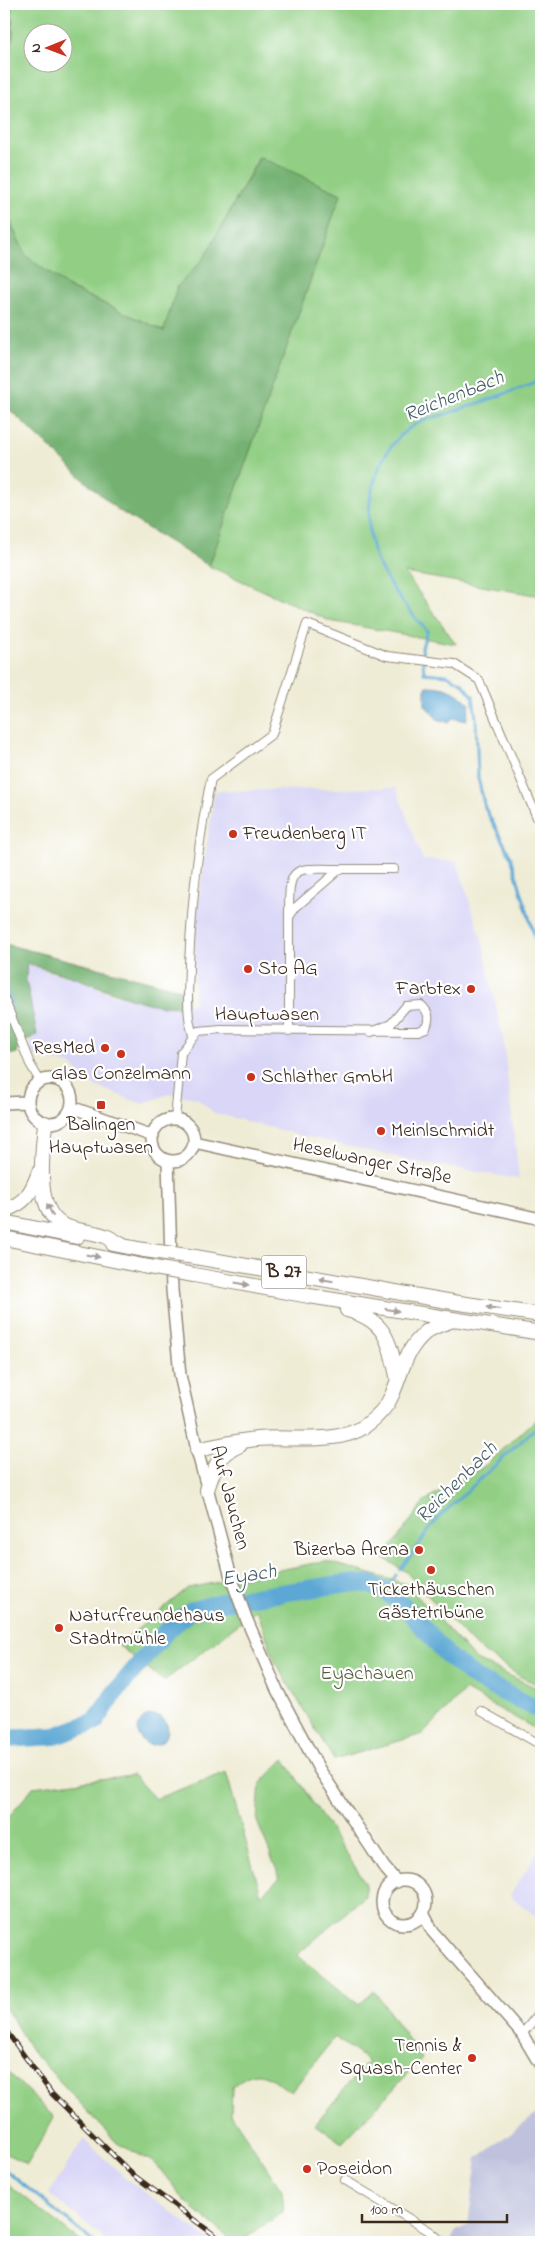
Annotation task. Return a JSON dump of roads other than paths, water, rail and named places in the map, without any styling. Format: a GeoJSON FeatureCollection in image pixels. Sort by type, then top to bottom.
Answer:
{"type":"FeatureCollection","features":[{"type":"Feature","properties":{"kind":"highway"},"geometry":{"type":"LineString","coordinates":[[45,1123],[42,1186],[47,1205],[55,1220],[65,1226],[105,1236],[122,1245]]}},
{"type":"Feature","properties":{"kind":"highway"},"geometry":{"type":"LineString","coordinates":[[4,1210],[16,1206],[33,1189],[43,1159]]}},
{"type":"Feature","properties":{"kind":"highway","name":"B 27"},"geometry":{"type":"LineString","coordinates":[[4,1222],[144,1250],[541,1315]]}},
{"type":"Feature","properties":{"kind":"highway","name":"B 27"},"geometry":{"type":"LineString","coordinates":[[4,1238],[143,1266],[309,1296],[541,1333]]}},
{"type":"Feature","properties":{"kind":"highway"},"geometry":{"type":"LineString","coordinates":[[309,1296],[329,1306],[365,1315],[379,1327],[390,1345],[398,1376]]}},
{"type":"Feature","properties":{"kind":"highway"},"geometry":{"type":"LineString","coordinates":[[197,1450],[256,1439],[332,1436],[363,1428],[380,1413],[392,1396],[409,1350],[427,1331],[454,1320]]}},
{"type":"Feature","properties":{"kind":"highway"},"geometry":{"type":"LineString","coordinates":[[207,1490],[219,1460],[229,1450],[256,1439]]}},
{"type":"Feature","properties":{"kind":"main road"},"geometry":{"type":"LineString","coordinates":[[54,1079],[66,1086],[72,1099],[69,1113],[58,1122],[45,1123],[33,1116],[27,1102],[30,1090],[40,1081],[54,1079]]}},
{"type":"Feature","properties":{"kind":"main road"},"geometry":{"type":"LineString","coordinates":[[4,1103],[27,1102]]}},
{"type":"Feature","properties":{"kind":"main road"},"geometry":{"type":"LineString","coordinates":[[71,1107],[153,1136]]}},
{"type":"Feature","properties":{"kind":"main road"},"geometry":{"type":"LineString","coordinates":[[166,1120],[175,1120],[184,1123],[190,1128],[194,1142],[186,1157],[178,1161],[168,1161],[155,1152],[152,1144],[153,1136],[160,1124],[166,1120]]}},
{"type":"Feature","properties":{"kind":"main road","name":"Heselwanger Straße"},"geometry":{"type":"LineString","coordinates":[[194,1142],[541,1219]]}},
{"type":"Feature","properties":{"kind":"main road","name":"Auf Jauchen"},"geometry":{"type":"LineString","coordinates":[[168,1161],[173,1299],[180,1375],[207,1490],[231,1577],[246,1618],[277,1690],[320,1769],[384,1867],[397,1882]]}},
{"type":"Feature","properties":{"kind":"main road","name":"Auf Jauchen"},"geometry":{"type":"LineString","coordinates":[[384,1867],[386,1889]]}},
{"type":"Feature","properties":{"kind":"main road"},"geometry":{"type":"LineString","coordinates":[[397,1882],[414,1883],[422,1891],[426,1902],[419,1917],[400,1924],[389,1918],[383,1908],[382,1901],[386,1889],[397,1882]]}},
{"type":"Feature","properties":{"kind":"main road"},"geometry":{"type":"LineString","coordinates":[[419,1917],[522,2034],[541,2066]]}},
{"type":"Feature","properties":{"kind":"street"},"geometry":{"type":"LineString","coordinates":[[193,1035],[188,1008],[191,920],[199,835],[211,779],[272,734],[307,624],[386,656],[454,664],[479,680],[541,827]]}},
{"type":"Feature","properties":{"kind":"street"},"geometry":{"type":"LineString","coordinates":[[289,1031],[289,917],[292,875],[298,870],[308,868],[394,869]]}},
{"type":"Feature","properties":{"kind":"street"},"geometry":{"type":"LineString","coordinates":[[289,917],[296,907],[340,869]]}},
{"type":"Feature","properties":{"kind":"street"},"geometry":{"type":"LineString","coordinates":[[4,998],[30,1064],[40,1081]]}},
{"type":"Feature","properties":{"kind":"street","name":"Hauptwasen"},"geometry":{"type":"LineString","coordinates":[[175,1120],[181,1053],[193,1035],[198,1031],[220,1029],[371,1032],[418,1031],[426,1028],[428,1013],[420,1005],[406,1006],[391,1024],[371,1032]]}},
{"type":"Feature","properties":{"kind":"street"},"geometry":{"type":"LineString","coordinates":[[481,1711],[541,1745]]}},
{"type":"Feature","properties":{"kind":"street"},"geometry":{"type":"LineString","coordinates":[[522,2034],[541,2011]]}},
{"type":"Feature","properties":{"kind":"street"},"geometry":{"type":"LineString","coordinates":[[345,2180],[432,2232],[442,2242]]}},
{"type":"Feature","properties":{"kind":"water"},"geometry":{"type":"Polygon","coordinates":[[[427,686],[450,690],[465,699],[470,704],[466,721],[452,718],[449,723],[437,719],[425,705],[425,690],[427,686]]]}},
{"type":"Feature","properties":{"kind":"water"},"geometry":{"type":"Polygon","coordinates":[[[153,1715],[164,1719],[168,1730],[164,1741],[153,1745],[142,1741],[138,1730],[142,1719],[153,1715]]]}},
{"type":"Feature","properties":{"kind":"waterway","name":"Reichenbach"},"geometry":{"type":"LineString","coordinates":[[541,379],[497,397],[420,422],[401,435],[389,449],[380,466],[370,503],[369,523],[371,542],[380,568],[413,615],[427,631],[422,647],[424,673],[447,675],[462,683],[473,696],[476,718],[478,778],[485,808],[511,857],[541,958]]}},
{"type":"Feature","properties":{"kind":"waterway"},"geometry":{"type":"LineString","coordinates":[[4,988],[13,1005]]}},
{"type":"Feature","properties":{"kind":"waterway","name":"Reichenbach"},"geometry":{"type":"LineString","coordinates":[[400,1570],[438,1518],[541,1423]]}},
{"type":"Feature","properties":{"kind":"waterway","name":"Reichenbach"},"geometry":{"type":"LineString","coordinates":[[385,1591],[396,1575]]}},
{"type":"Feature","properties":{"kind":"waterway","name":"Eyach"},"geometry":{"type":"LineString","coordinates":[[4,1739],[55,1736],[96,1721],[113,1695],[166,1632],[190,1611],[221,1602],[348,1583],[370,1584],[385,1591],[402,1604],[449,1657],[475,1678],[541,1711]]}},
{"type":"Feature","properties":{"kind":"waterway"},"geometry":{"type":"LineString","coordinates":[[4,2169],[94,2242]]}},
{"type":"Feature","properties":{"kind":"railway"},"geometry":{"type":"LineString","coordinates":[[4,2028],[52,2094],[132,2174],[224,2242]]}},
{"type":"Feature","properties":{"kind":"place","name":"Freudenberg IT"},"geometry":{"type":"Point","coordinates":[233,834]}},
{"type":"Feature","properties":{"kind":"place","name":"Sto AG"},"geometry":{"type":"Point","coordinates":[248,969]}},
{"type":"Feature","properties":{"kind":"place","name":"Farbtex"},"geometry":{"type":"Point","coordinates":[471,989]}},
{"type":"Feature","properties":{"kind":"place","name":"ResMed"},"geometry":{"type":"Point","coordinates":[105,1048]}},
{"type":"Feature","properties":{"kind":"place","name":"Glas Conzelmann"},"geometry":{"type":"Point","coordinates":[121,1054]}},
{"type":"Feature","properties":{"kind":"place","name":"Schlather GmbH"},"geometry":{"type":"Point","coordinates":[251,1077]}},
{"type":"Feature","properties":{"kind":"place","name":"Balingen Hauptwasen"},"geometry":{"type":"Point","coordinates":[101,1105]}},
{"type":"Feature","properties":{"kind":"place","name":"Meinlschmidt"},"geometry":{"type":"Point","coordinates":[381,1131]}},
{"type":"Feature","properties":{"kind":"place","name":"Bizerba Arena"},"geometry":{"type":"Point","coordinates":[419,1550]}},
{"type":"Feature","properties":{"kind":"place","name":"Tickethäuschen Gästetribüne"},"geometry":{"type":"Point","coordinates":[431,1570]}},
{"type":"Feature","properties":{"kind":"place","name":"Naturfreundehaus Stadtmühle"},"geometry":{"type":"Point","coordinates":[59,1628]}},
{"type":"Feature","properties":{"kind":"place","name":"Tennis & Squash-Center"},"geometry":{"type":"Point","coordinates":[472,2058]}},
{"type":"Feature","properties":{"kind":"place","name":"Poseidon"},"geometry":{"type":"Point","coordinates":[307,2169]}},
{"type":"Feature","properties":{"kind":"park label","name":"Eyachauen"},"geometry":{"type":"Point","coordinates":[367,1674]}}]}
